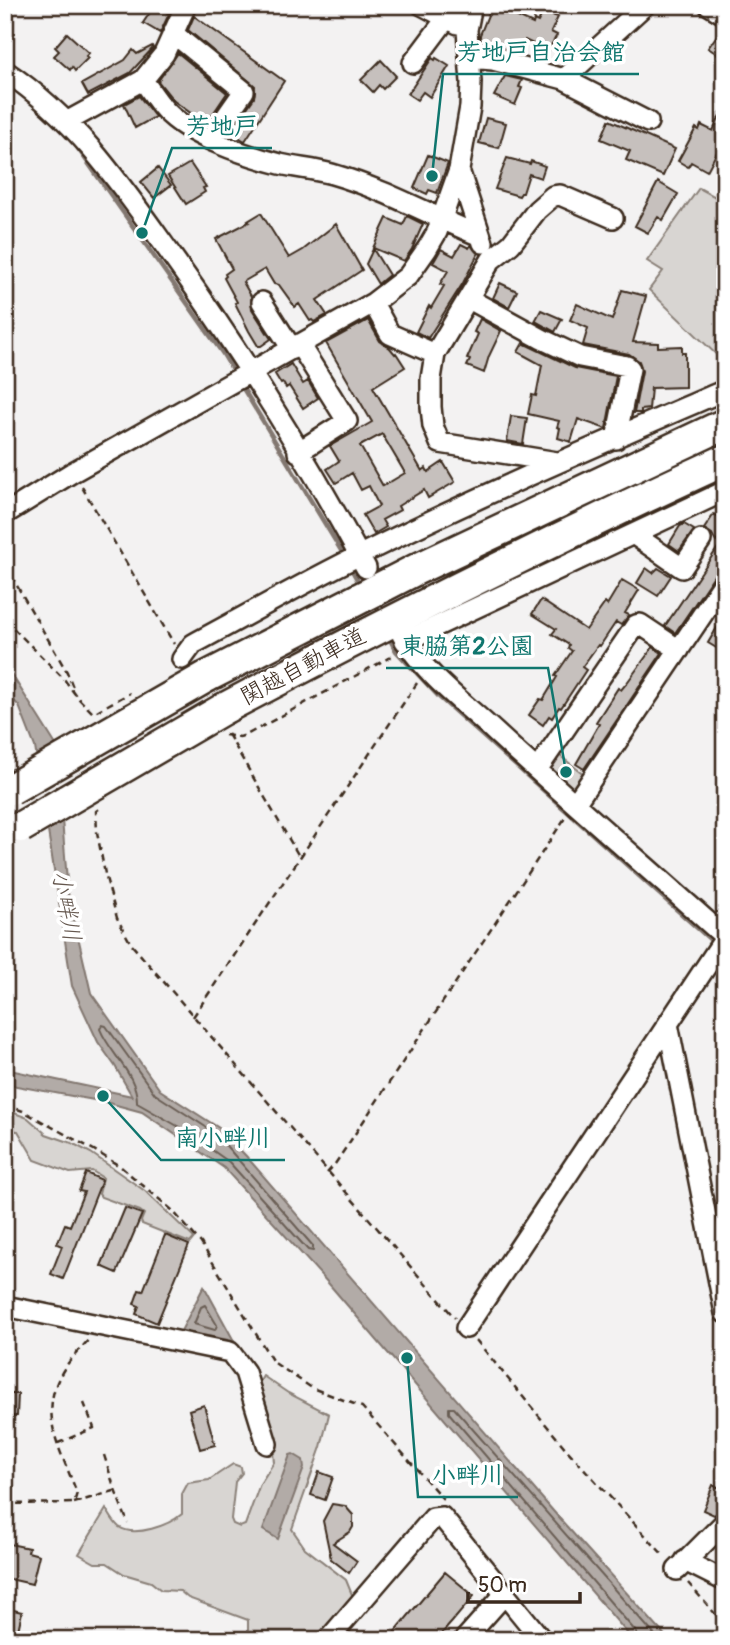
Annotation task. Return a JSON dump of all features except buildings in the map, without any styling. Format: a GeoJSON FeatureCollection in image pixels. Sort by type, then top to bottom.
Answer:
{"type":"FeatureCollection","features":[{"type":"Feature","properties":{"kind":"highway","name":"関越自動車道"},"geometry":{"type":"LineString","coordinates":[[8,790],[206,677],[417,569],[725,425]]}},
{"type":"Feature","properties":{"kind":"highway","name":"関越自動車道"},"geometry":{"type":"LineString","coordinates":[[13,832],[225,726],[369,632],[577,528],[725,460]]}},
{"type":"Feature","properties":{"kind":"street"},"geometry":{"type":"LineString","coordinates":[[68,121],[143,80],[154,68],[174,34],[186,5]]}},
{"type":"Feature","properties":{"kind":"street"},"geometry":{"type":"LineString","coordinates":[[422,5],[446,19],[468,27]]}},
{"type":"Feature","properties":{"kind":"street"},"geometry":{"type":"LineString","coordinates":[[5,514],[73,472],[373,303],[408,276],[437,232],[459,170],[470,107],[468,27],[472,5]]}},
{"type":"Feature","properties":{"kind":"street"},"geometry":{"type":"LineString","coordinates":[[564,79],[645,5]]}},
{"type":"Feature","properties":{"kind":"street"},"geometry":{"type":"LineString","coordinates":[[709,5],[725,15]]}},
{"type":"Feature","properties":{"kind":"street"},"geometry":{"type":"LineString","coordinates":[[413,62],[446,19]]}},
{"type":"Feature","properties":{"kind":"street"},"geometry":{"type":"LineString","coordinates":[[174,34],[244,91],[211,138]]}},
{"type":"Feature","properties":{"kind":"street"},"geometry":{"type":"LineString","coordinates":[[470,58],[494,60],[564,79],[648,122]]}},
{"type":"Feature","properties":{"kind":"street"},"geometry":{"type":"LineString","coordinates":[[5,71],[43,98],[68,121],[117,179],[217,321],[242,376],[298,452],[363,561]]}},
{"type":"Feature","properties":{"kind":"street"},"geometry":{"type":"LineString","coordinates":[[143,80],[165,110],[183,125],[211,138],[251,155],[330,173],[404,200],[480,236]]}},
{"type":"Feature","properties":{"kind":"street"},"geometry":{"type":"LineString","coordinates":[[459,170],[480,236],[491,260]]}},
{"type":"Feature","properties":{"kind":"street"},"geometry":{"type":"LineString","coordinates":[[557,462],[440,443],[433,426],[431,407],[431,379],[435,354],[491,260],[511,244],[537,210],[552,196],[560,195],[614,218]]}},
{"type":"Feature","properties":{"kind":"street"},"geometry":{"type":"LineString","coordinates":[[469,299],[580,357],[627,366],[630,369],[615,439]]}},
{"type":"Feature","properties":{"kind":"street"},"geometry":{"type":"LineString","coordinates":[[262,302],[347,421],[298,452]]}},
{"type":"Feature","properties":{"kind":"street"},"geometry":{"type":"LineString","coordinates":[[373,303],[390,334],[435,354]]}},
{"type":"Feature","properties":{"kind":"street"},"geometry":{"type":"LineString","coordinates":[[182,659],[193,644],[557,462],[725,390]]}},
{"type":"Feature","properties":{"kind":"street"},"geometry":{"type":"LineString","coordinates":[[466,1328],[725,937],[537,771],[426,668],[405,641],[725,491]]}},
{"type":"Feature","properties":{"kind":"street"},"geometry":{"type":"LineString","coordinates":[[633,534],[682,568],[701,540]]}},
{"type":"Feature","properties":{"kind":"street"},"geometry":{"type":"LineString","coordinates":[[575,804],[725,582]]}},
{"type":"Feature","properties":{"kind":"street"},"geometry":{"type":"LineString","coordinates":[[537,771],[636,625],[640,624],[680,650]]}},
{"type":"Feature","properties":{"kind":"street"},"geometry":{"type":"LineString","coordinates":[[668,1024],[725,1313]]}},
{"type":"Feature","properties":{"kind":"street"},"geometry":{"type":"LineString","coordinates":[[5,1306],[230,1352],[245,1372],[267,1444]]}},
{"type":"Feature","properties":{"kind":"street"},"geometry":{"type":"LineString","coordinates":[[328,1640],[433,1518],[442,1517],[542,1640]]}},
{"type":"Feature","properties":{"kind":"street"},"geometry":{"type":"LineString","coordinates":[[725,1522],[681,1565],[725,1581]]}},
{"type":"Feature","properties":{"kind":"street"},"geometry":{"type":"LineString","coordinates":[[464,1640],[504,1595]]}},
{"type":"Feature","properties":{"kind":"path"},"geometry":{"type":"LineString","coordinates":[[73,472],[182,659]]}},
{"type":"Feature","properties":{"kind":"path"},"geometry":{"type":"LineString","coordinates":[[5,565],[67,672],[77,697]]}},
{"type":"Feature","properties":{"kind":"path"},"geometry":{"type":"LineString","coordinates":[[5,620],[64,679],[93,713],[139,688]]}},
{"type":"Feature","properties":{"kind":"path"},"geometry":{"type":"LineString","coordinates":[[225,726],[240,737],[248,734],[405,641]]}},
{"type":"Feature","properties":{"kind":"path"},"geometry":{"type":"LineString","coordinates":[[193,1017],[426,668]]}},
{"type":"Feature","properties":{"kind":"path"},"geometry":{"type":"LineString","coordinates":[[225,726],[300,858]]}},
{"type":"Feature","properties":{"kind":"path"},"geometry":{"type":"LineString","coordinates":[[327,1172],[335,1164],[575,804]]}},
{"type":"Feature","properties":{"kind":"path"},"geometry":{"type":"LineString","coordinates":[[96,811],[105,874],[123,932],[327,1172],[466,1328],[567,1450],[681,1565],[725,1625]]}},
{"type":"Feature","properties":{"kind":"path"},"geometry":{"type":"LineString","coordinates":[[5,1105],[23,1111],[94,1150],[121,1167],[172,1210],[201,1242],[273,1362],[313,1388],[362,1406],[443,1499],[442,1517]]}},
{"type":"Feature","properties":{"kind":"path"},"geometry":{"type":"LineString","coordinates":[[74,1503],[77,1493],[51,1424],[50,1411],[64,1369],[99,1325]]}},
{"type":"Feature","properties":{"kind":"path"},"geometry":{"type":"LineString","coordinates":[[58,1443],[94,1428],[84,1403]]}},
{"type":"Feature","properties":{"kind":"path"},"geometry":{"type":"LineString","coordinates":[[104,1455],[128,1523]]}},
{"type":"Feature","properties":{"kind":"path"},"geometry":{"type":"LineString","coordinates":[[5,1504],[74,1503],[115,1490]]}},
{"type":"Feature","properties":{"kind":"shaded area"},"geometry":{"type":"Polygon","coordinates":[[[699,188],[725,202],[725,363],[649,290],[663,271],[647,261],[699,188]]]}},
{"type":"Feature","properties":{"kind":"shaded area"},"geometry":{"type":"Polygon","coordinates":[[[555,752],[589,778],[574,791],[551,774],[553,771],[545,765],[555,752]]]}},
{"type":"Feature","properties":{"kind":"shaded area"},"geometry":{"type":"Polygon","coordinates":[[[9,1111],[28,1118],[46,1134],[91,1153],[145,1191],[194,1238],[190,1243],[142,1224],[144,1214],[140,1211],[101,1197],[99,1194],[103,1178],[92,1171],[70,1173],[35,1160],[18,1131],[5,1130],[5,1119],[9,1111]]]}},
{"type":"Feature","properties":{"kind":"shaded area"},"geometry":{"type":"Polygon","coordinates":[[[263,1376],[288,1393],[329,1414],[321,1447],[292,1529],[305,1548],[346,1580],[353,1597],[334,1624],[315,1640],[248,1640],[248,1620],[188,1598],[180,1591],[161,1590],[151,1582],[124,1574],[107,1563],[95,1563],[79,1554],[106,1509],[117,1525],[126,1530],[143,1531],[161,1526],[182,1514],[182,1494],[188,1483],[209,1480],[233,1464],[241,1467],[242,1473],[235,1482],[231,1519],[233,1524],[240,1527],[245,1525],[260,1484],[274,1462],[273,1453],[277,1441],[257,1387],[263,1376]]]}},
{"type":"Feature","properties":{"kind":"water"},"geometry":{"type":"Polygon","coordinates":[[[5,664],[56,745],[68,893],[91,993],[160,1090],[219,1128],[246,1156],[560,1519],[669,1640],[633,1640],[329,1284],[224,1168],[142,1112],[105,1102],[5,1084],[5,1069],[132,1096],[98,1042],[72,986],[35,747],[19,706],[5,691],[5,664]]]}},
{"type":"Feature","properties":{"kind":"water"},"geometry":{"type":"Polygon","coordinates":[[[204,1286],[234,1341],[181,1331],[204,1286]]]}},
{"type":"Feature","properties":{"kind":"water"},"geometry":{"type":"Polygon","coordinates":[[[290,1455],[303,1460],[304,1468],[278,1539],[263,1530],[290,1455]]]}},
{"type":"Feature","properties":{"kind":"pier"},"geometry":{"type":"Polygon","coordinates":[[[59,742],[66,821],[44,834],[33,758],[59,742]]]}},
{"type":"Feature","properties":{"kind":"waterway"},"geometry":{"type":"LineString","coordinates":[[74,143],[235,374]]}},
{"type":"Feature","properties":{"kind":"waterway"},"geometry":{"type":"LineString","coordinates":[[241,385],[345,557]]}},
{"type":"Feature","properties":{"kind":"waterway"},"geometry":{"type":"LineString","coordinates":[[349,565],[360,585]]}},
{"type":"Feature","properties":{"kind":"waterway"},"geometry":{"type":"LineString","coordinates":[[388,636],[396,651],[439,697],[714,943]]}},
{"type":"Feature","properties":{"kind":"place","name":"芳地戸自治会館"},"geometry":{"type":"Point","coordinates":[432,176]}},
{"type":"Feature","properties":{"kind":"place","name":"芳地戸"},"geometry":{"type":"Point","coordinates":[142,233]}},
{"type":"Feature","properties":{"kind":"place","name":"東脇第2公園"},"geometry":{"type":"Point","coordinates":[566,772]}},
{"type":"Feature","properties":{"kind":"place","name":"南小畔川"},"geometry":{"type":"Point","coordinates":[103,1096]}},
{"type":"Feature","properties":{"kind":"place","name":"小畔川"},"geometry":{"type":"Point","coordinates":[407,1358]}}]}
